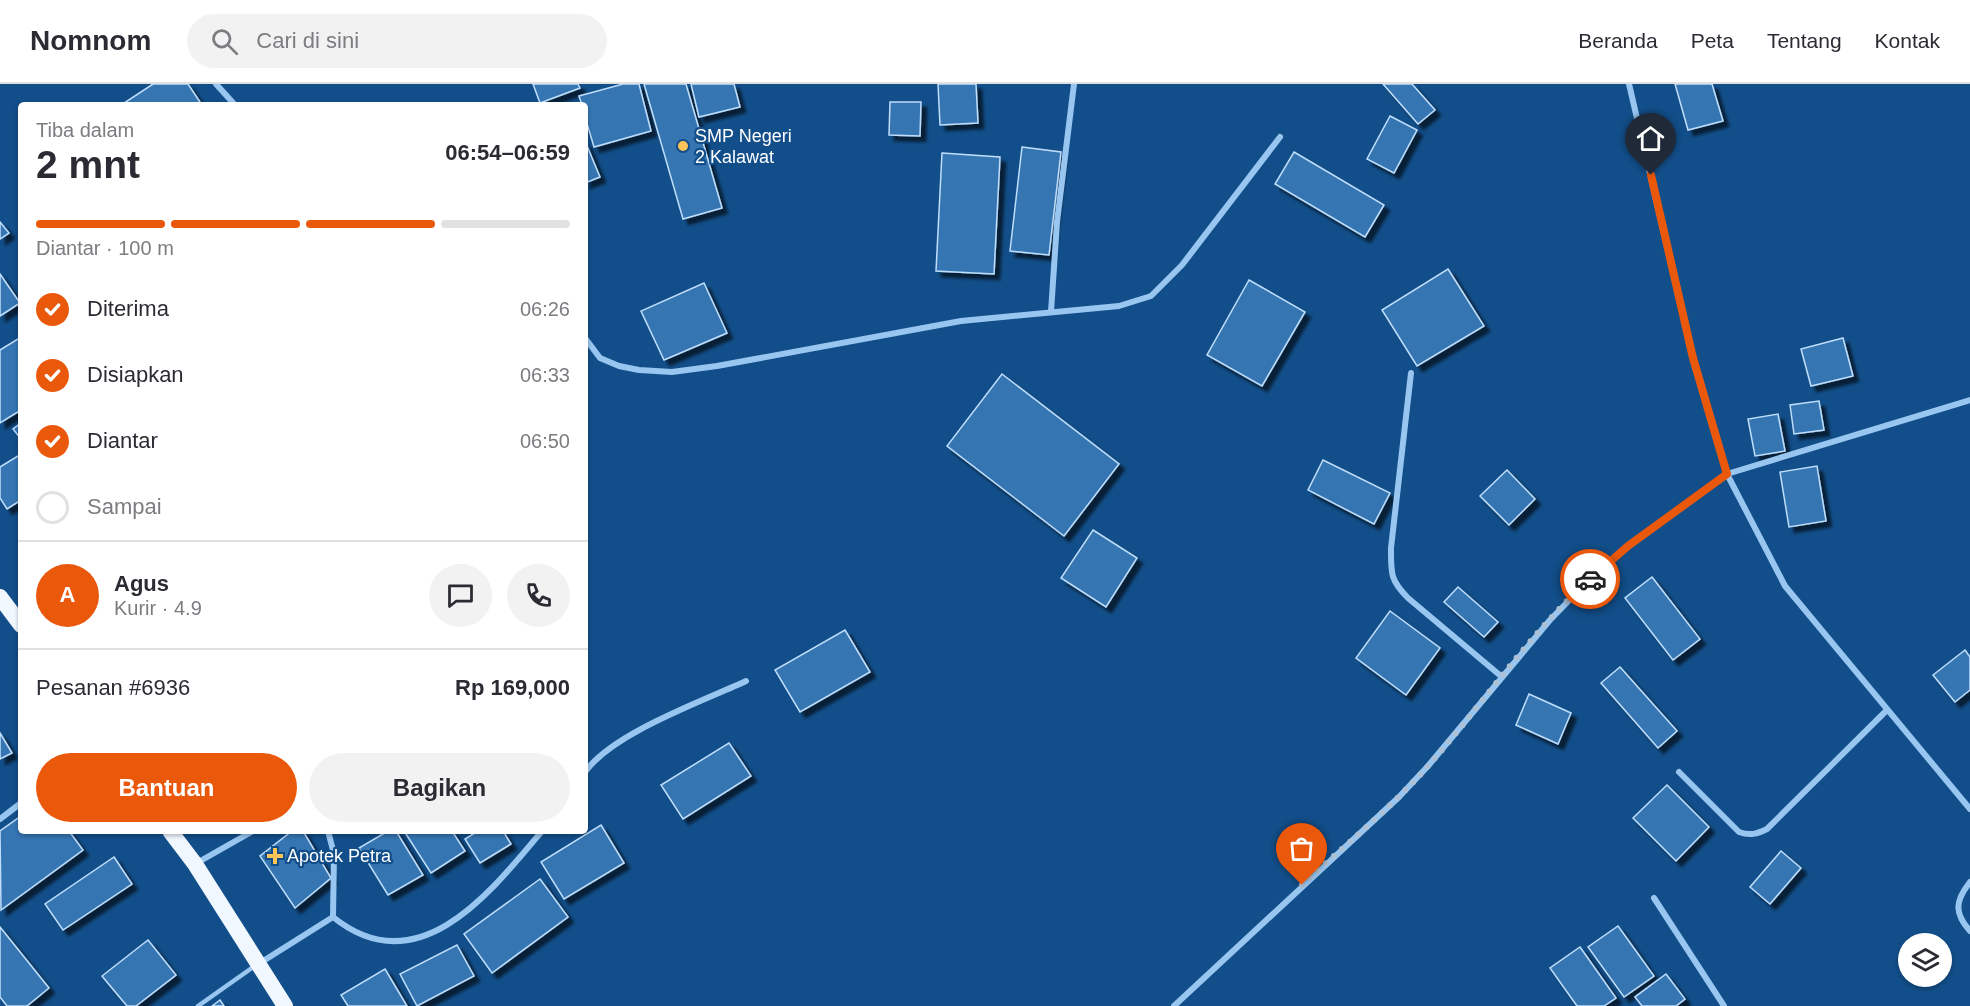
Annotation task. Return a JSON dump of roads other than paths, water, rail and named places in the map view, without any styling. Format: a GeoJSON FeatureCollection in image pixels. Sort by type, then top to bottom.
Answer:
{"type":"FeatureCollection","features":[{"type":"Feature","properties":{"kind":"highway"},"geometry":{"type":"LineString","coordinates":[[0,597],[18,621]]}},
{"type":"Feature","properties":{"kind":"highway"},"geometry":{"type":"LineString","coordinates":[[172,834],[195,864],[285,1006]]}},
{"type":"Feature","properties":{"kind":"street"},"geometry":{"type":"LineString","coordinates":[[216,84],[232,102]]}},
{"type":"Feature","properties":{"kind":"street"},"geometry":{"type":"LineString","coordinates":[[1051,312],[1058,222],[1074,84]]}},
{"type":"Feature","properties":{"kind":"street"},"geometry":{"type":"LineString","coordinates":[[1629,84],[1693,358],[1727,474],[1785,586],[1970,809]]}},
{"type":"Feature","properties":{"kind":"street"},"geometry":{"type":"LineString","coordinates":[[588,342],[600,358],[619,366],[672,372],[717,366],[961,321],[1119,306],[1151,296],[1182,265],[1280,137]]}},
{"type":"Feature","properties":{"kind":"street"},"geometry":{"type":"LineString","coordinates":[[1412,373],[1391,549],[1391,568],[1395,583],[1408,598],[1502,677]]}},
{"type":"Feature","properties":{"kind":"street"},"geometry":{"type":"LineString","coordinates":[[1174,1006],[1399,796],[1428,766],[1550,620],[1628,546],[1727,474],[1970,400]]}},
{"type":"Feature","properties":{"kind":"street"},"geometry":{"type":"LineString","coordinates":[[588,768],[616,743],[746,681]]}},
{"type":"Feature","properties":{"kind":"street"},"geometry":{"type":"LineString","coordinates":[[1678,772],[1739,831],[1749,835],[1758,834],[1767,829],[1887,710]]}},
{"type":"Feature","properties":{"kind":"street"},"geometry":{"type":"LineString","coordinates":[[0,819],[18,805]]}},
{"type":"Feature","properties":{"kind":"street"},"geometry":{"type":"LineString","coordinates":[[195,864],[248,834]]}},
{"type":"Feature","properties":{"kind":"street"},"geometry":{"type":"LineString","coordinates":[[329,834],[334,854],[333,917]]}},
{"type":"Feature","properties":{"kind":"street"},"geometry":{"type":"LineString","coordinates":[[333,917],[344,926],[362,935],[377,938],[409,940],[438,931],[458,918],[483,896],[539,834]]}},
{"type":"Feature","properties":{"kind":"street"},"geometry":{"type":"LineString","coordinates":[[1970,882],[1959,898],[1958,908],[1962,921],[1970,931]]}},
{"type":"Feature","properties":{"kind":"street"},"geometry":{"type":"LineString","coordinates":[[1654,898],[1724,1006]]}},
{"type":"Feature","properties":{"kind":"street"},"geometry":{"type":"LineString","coordinates":[[258,964],[333,917]]}},
{"type":"Feature","properties":{"kind":"lane"},"geometry":{"type":"LineString","coordinates":[[198,1006],[258,964]]}},
{"type":"Feature","properties":{"kind":"place","name":"SMP Negeri 2 Kalawat"},"geometry":{"type":"Point","coordinates":[683,146]}},
{"type":"Feature","properties":{"kind":"place","name":"Apotek Petra"},"geometry":{"type":"Point","coordinates":[275,856]}}]}
